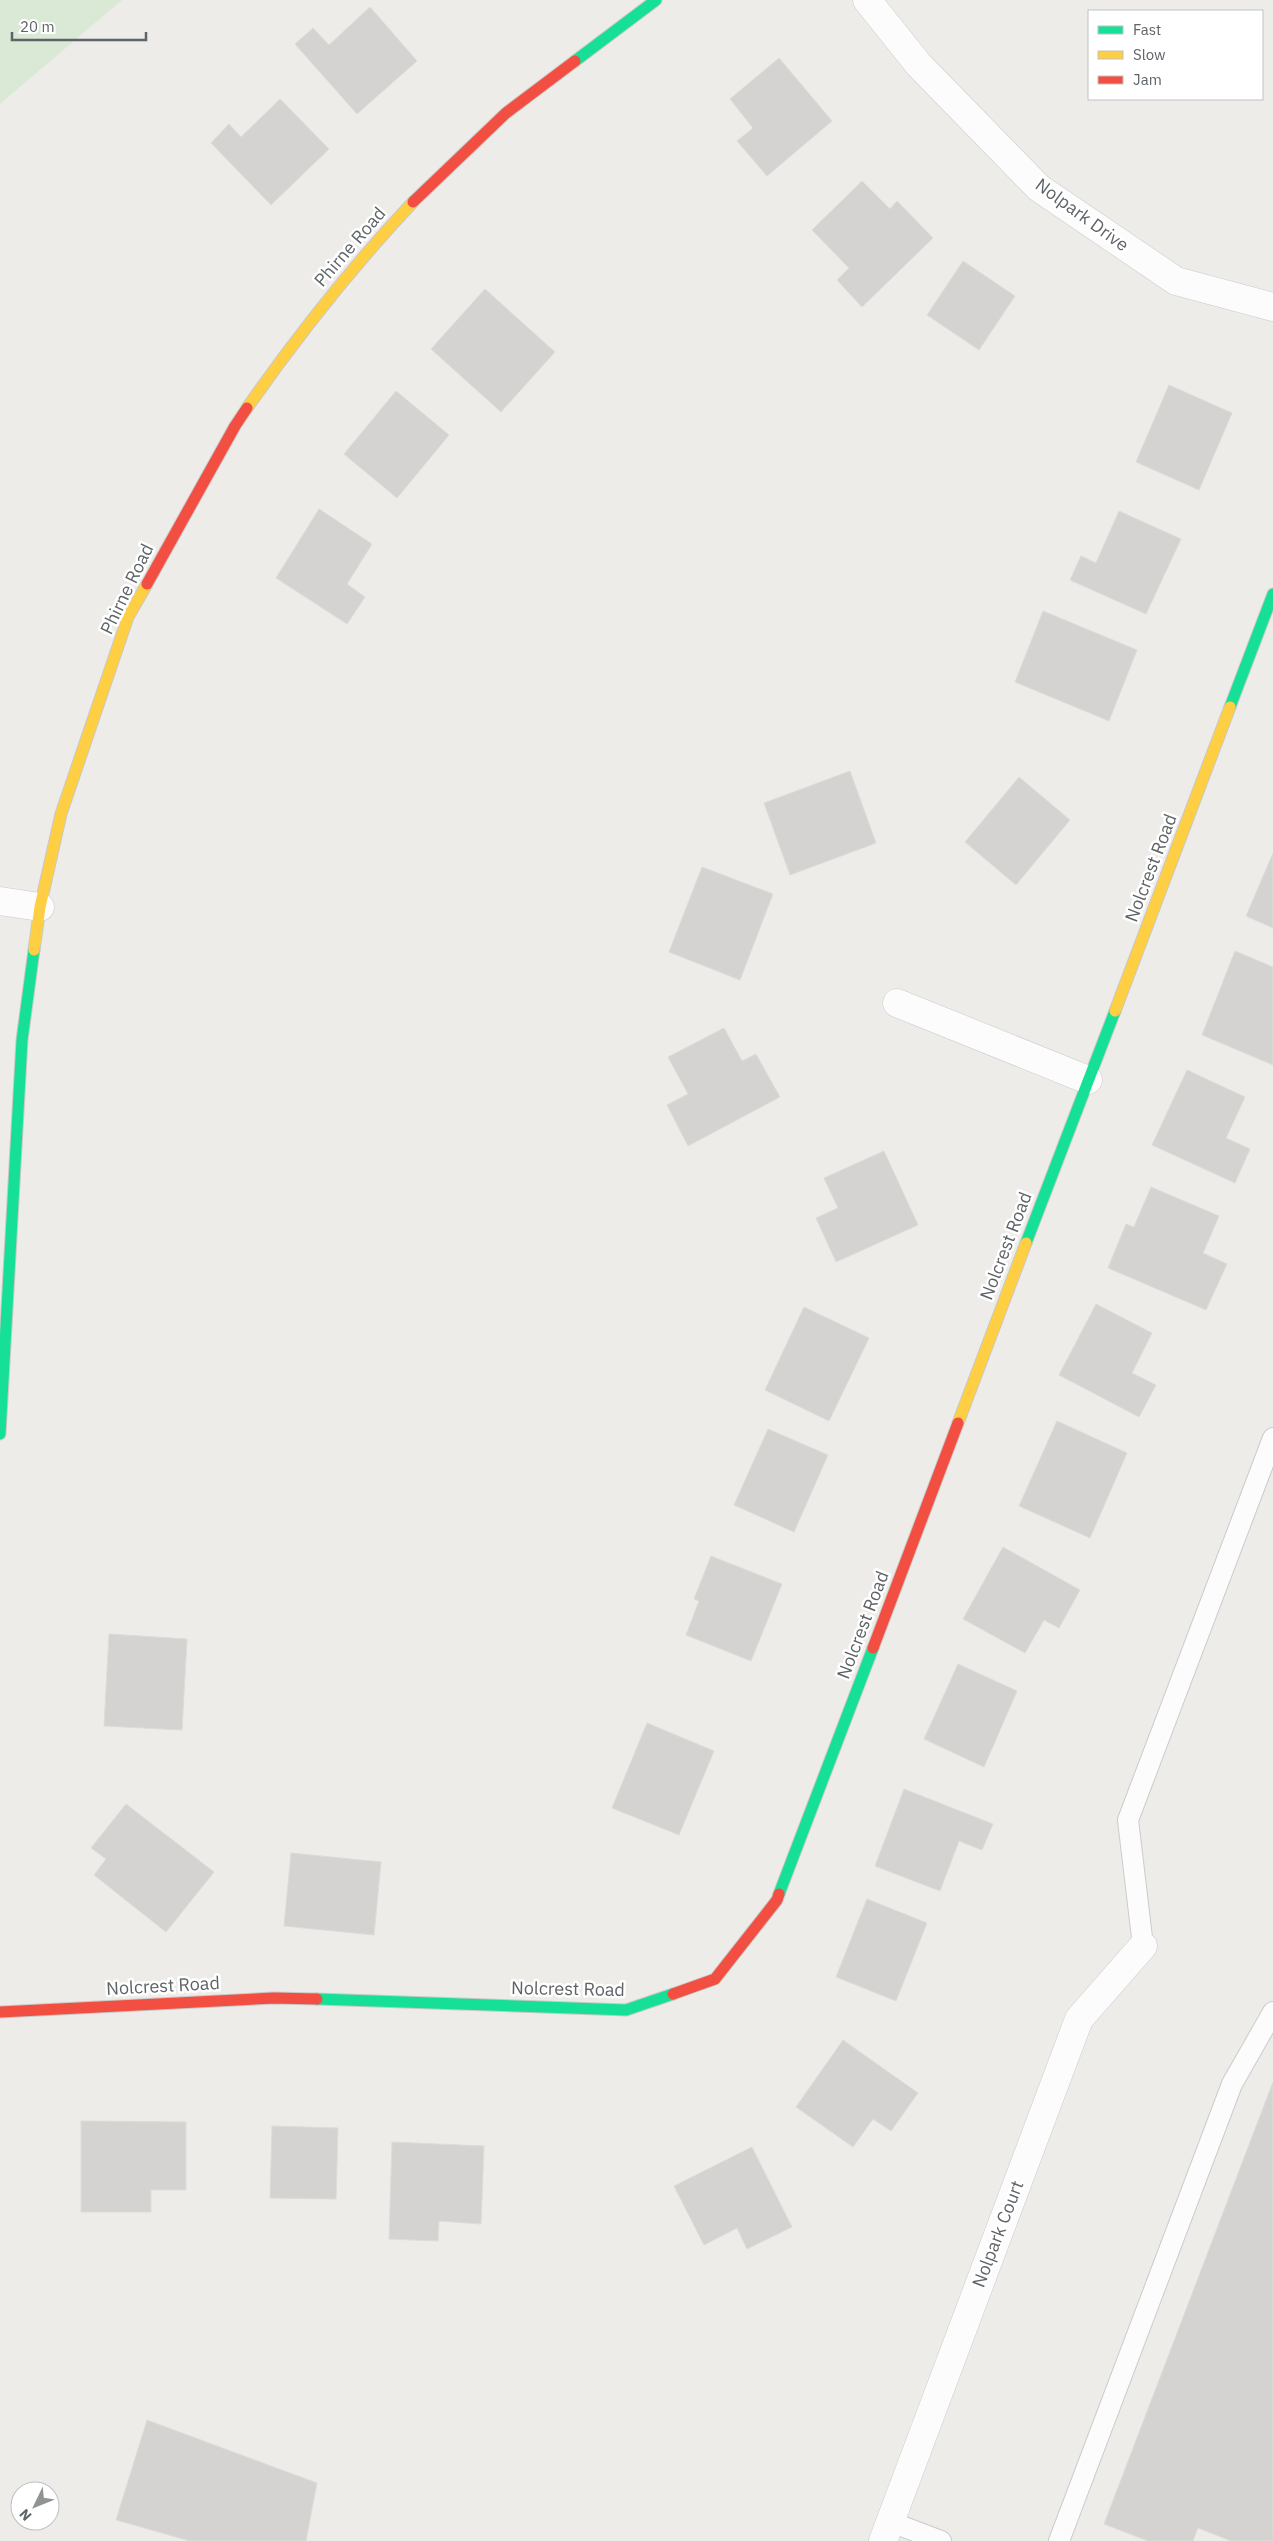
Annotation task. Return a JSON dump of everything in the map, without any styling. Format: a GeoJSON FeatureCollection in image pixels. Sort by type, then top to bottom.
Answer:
{"type":"FeatureCollection","features":[{"type":"Feature","properties":{"kind":"street","name":"Phirne Road"},"geometry":{"type":"LineString","coordinates":[[0,1434],[22,1040],[40,907],[61,814],[128,617],[235,426],[288,351],[362,256],[431,183],[506,113],[656,0]]}},
{"type":"Feature","properties":{"kind":"street","name":"Nolpark Drive"},"geometry":{"type":"LineString","coordinates":[[867,0],[919,65],[1039,188],[1176,281],[1273,307]]}},
{"type":"Feature","properties":{"kind":"street","name":"Nolcrest Road"},"geometry":{"type":"LineString","coordinates":[[0,2012],[274,1998],[626,2010],[715,1979],[777,1900],[1273,594]]}},
{"type":"Feature","properties":{"kind":"street"},"geometry":{"type":"LineString","coordinates":[[0,901],[40,907]]}},
{"type":"Feature","properties":{"kind":"street"},"geometry":{"type":"LineString","coordinates":[[897,1003],[1088,1080]]}},
{"type":"Feature","properties":{"kind":"street","name":"Nolpark Court"},"geometry":{"type":"LineString","coordinates":[[887,2532],[1079,2019],[1144,1946]]}},
{"type":"Feature","properties":{"kind":"lane"},"geometry":{"type":"LineString","coordinates":[[1144,1946],[1128,1820],[1273,1438]]}},
{"type":"Feature","properties":{"kind":"lane"},"geometry":{"type":"LineString","coordinates":[[1059,2541],[1232,2084],[1273,2012]]}},
{"type":"Feature","properties":{"kind":"lane"},"geometry":{"type":"LineString","coordinates":[[887,2532],[941,2541]]}},
{"type":"Feature","properties":{"kind":"green space"},"geometry":{"type":"Polygon","coordinates":[[[0,0],[122,0],[0,104],[0,0]]]}},
{"type":"Feature","properties":{"kind":"building"},"geometry":{"type":"Polygon","coordinates":[[[370,7],[417,61],[357,114],[295,44],[313,28],[329,45],[370,7]]]}},
{"type":"Feature","properties":{"kind":"building"},"geometry":{"type":"Polygon","coordinates":[[[779,58],[832,121],[767,176],[737,141],[753,128],[730,99],[779,58]]]}},
{"type":"Feature","properties":{"kind":"building"},"geometry":{"type":"Polygon","coordinates":[[[280,99],[329,149],[271,205],[211,143],[229,124],[241,137],[280,99]]]}},
{"type":"Feature","properties":{"kind":"building"},"geometry":{"type":"Polygon","coordinates":[[[862,181],[890,209],[897,201],[933,238],[862,307],[837,280],[849,268],[812,230],[862,181]]]}},
{"type":"Feature","properties":{"kind":"building"},"geometry":{"type":"Polygon","coordinates":[[[963,261],[1015,296],[979,350],[927,315],[963,261]]]}},
{"type":"Feature","properties":{"kind":"building"},"geometry":{"type":"Polygon","coordinates":[[[485,289],[555,352],[501,412],[431,349],[485,289]]]}},
{"type":"Feature","properties":{"kind":"building"},"geometry":{"type":"Polygon","coordinates":[[[1169,385],[1232,413],[1199,490],[1136,462],[1169,385]]]}},
{"type":"Feature","properties":{"kind":"building"},"geometry":{"type":"Polygon","coordinates":[[[396,391],[449,435],[397,498],[344,454],[396,391]]]}},
{"type":"Feature","properties":{"kind":"building"},"geometry":{"type":"Polygon","coordinates":[[[319,509],[372,544],[347,584],[365,597],[347,624],[276,578],[319,509]]]}},
{"type":"Feature","properties":{"kind":"building"},"geometry":{"type":"Polygon","coordinates":[[[1119,511],[1181,539],[1146,614],[1070,580],[1081,556],[1096,563],[1119,511]]]}},
{"type":"Feature","properties":{"kind":"building"},"geometry":{"type":"Polygon","coordinates":[[[1043,611],[1137,650],[1109,721],[1015,682],[1043,611]]]}},
{"type":"Feature","properties":{"kind":"building"},"geometry":{"type":"Polygon","coordinates":[[[850,771],[876,843],[790,875],[764,803],[850,771]]]}},
{"type":"Feature","properties":{"kind":"building"},"geometry":{"type":"Polygon","coordinates":[[[1019,777],[1070,820],[1016,885],[965,842],[1019,777]]]}},
{"type":"Feature","properties":{"kind":"building"},"geometry":{"type":"Polygon","coordinates":[[[1273,853],[1273,928],[1246,916],[1273,853]]]}},
{"type":"Feature","properties":{"kind":"building"},"geometry":{"type":"Polygon","coordinates":[[[702,867],[773,894],[740,980],[669,952],[702,867]]]}},
{"type":"Feature","properties":{"kind":"building"},"geometry":{"type":"Polygon","coordinates":[[[1235,951],[1273,967],[1273,1065],[1202,1035],[1235,951]]]}},
{"type":"Feature","properties":{"kind":"building"},"geometry":{"type":"Polygon","coordinates":[[[724,1028],[742,1061],[756,1054],[780,1097],[688,1146],[667,1105],[688,1094],[668,1057],[724,1028]]]}},
{"type":"Feature","properties":{"kind":"building"},"geometry":{"type":"Polygon","coordinates":[[[1187,1070],[1245,1097],[1226,1138],[1250,1149],[1235,1183],[1152,1145],[1187,1070]]]}},
{"type":"Feature","properties":{"kind":"building"},"geometry":{"type":"Polygon","coordinates":[[[884,1151],[918,1225],[836,1262],[816,1218],[838,1208],[824,1178],[884,1151]]]}},
{"type":"Feature","properties":{"kind":"building"},"geometry":{"type":"Polygon","coordinates":[[[1151,1187],[1219,1216],[1203,1253],[1227,1264],[1206,1310],[1108,1268],[1126,1224],[1134,1227],[1151,1187]]]}},
{"type":"Feature","properties":{"kind":"building"},"geometry":{"type":"Polygon","coordinates":[[[1096,1304],[1152,1333],[1132,1373],[1156,1385],[1139,1417],[1059,1375],[1096,1304]]]}},
{"type":"Feature","properties":{"kind":"building"},"geometry":{"type":"Polygon","coordinates":[[[804,1307],[869,1338],[829,1421],[765,1390],[804,1307]]]}},
{"type":"Feature","properties":{"kind":"building"},"geometry":{"type":"Polygon","coordinates":[[[1057,1421],[1127,1453],[1090,1538],[1019,1506],[1057,1421]]]}},
{"type":"Feature","properties":{"kind":"building"},"geometry":{"type":"Polygon","coordinates":[[[768,1429],[828,1455],[794,1532],[734,1505],[768,1429]]]}},
{"type":"Feature","properties":{"kind":"building"},"geometry":{"type":"Polygon","coordinates":[[[1003,1547],[1080,1590],[1059,1628],[1044,1620],[1025,1653],[963,1619],[1003,1547]]]}},
{"type":"Feature","properties":{"kind":"building"},"geometry":{"type":"Polygon","coordinates":[[[711,1556],[782,1584],[751,1661],[686,1635],[699,1601],[694,1599],[711,1556]]]}},
{"type":"Feature","properties":{"kind":"building"},"geometry":{"type":"Polygon","coordinates":[[[109,1634],[187,1639],[182,1730],[104,1726],[109,1634]]]}},
{"type":"Feature","properties":{"kind":"building"},"geometry":{"type":"Polygon","coordinates":[[[958,1664],[1017,1691],[984,1767],[924,1739],[958,1664]]]}},
{"type":"Feature","properties":{"kind":"building"},"geometry":{"type":"Polygon","coordinates":[[[647,1723],[714,1751],[679,1835],[612,1808],[647,1723]]]}},
{"type":"Feature","properties":{"kind":"building"},"geometry":{"type":"Polygon","coordinates":[[[904,1789],[993,1824],[982,1850],[959,1841],[940,1891],[875,1866],[904,1789]]]}},
{"type":"Feature","properties":{"kind":"building"},"geometry":{"type":"Polygon","coordinates":[[[126,1804],[214,1872],[166,1932],[94,1875],[106,1859],[91,1848],[126,1804]]]}},
{"type":"Feature","properties":{"kind":"building"},"geometry":{"type":"Polygon","coordinates":[[[291,1853],[381,1862],[374,1935],[284,1926],[291,1853]]]}},
{"type":"Feature","properties":{"kind":"building"},"geometry":{"type":"Polygon","coordinates":[[[867,1899],[927,1923],[896,2001],[836,1977],[867,1899]]]}},
{"type":"Feature","properties":{"kind":"building"},"geometry":{"type":"Polygon","coordinates":[[[843,2040],[918,2093],[891,2131],[873,2119],[853,2147],[796,2107],[843,2040]]]}},
{"type":"Feature","properties":{"kind":"building"},"geometry":{"type":"Polygon","coordinates":[[[1273,2082],[1273,2541],[1231,2541],[1198,2528],[1193,2541],[1148,2541],[1104,2524],[1273,2082]]]}},
{"type":"Feature","properties":{"kind":"building"},"geometry":{"type":"Polygon","coordinates":[[[81,2121],[186,2122],[186,2190],[151,2190],[151,2212],[81,2212],[81,2121]]]}},
{"type":"Feature","properties":{"kind":"building"},"geometry":{"type":"Polygon","coordinates":[[[272,2126],[338,2128],[336,2199],[270,2198],[272,2126]]]}},
{"type":"Feature","properties":{"kind":"building"},"geometry":{"type":"Polygon","coordinates":[[[392,2142],[484,2146],[481,2224],[439,2221],[438,2241],[389,2239],[392,2142]]]}},
{"type":"Feature","properties":{"kind":"building"},"geometry":{"type":"Polygon","coordinates":[[[752,2147],[792,2227],[747,2249],[737,2228],[704,2245],[674,2186],[752,2147]]]}},
{"type":"Feature","properties":{"kind":"building"},"geometry":{"type":"Polygon","coordinates":[[[147,2420],[317,2483],[306,2541],[190,2541],[116,2520],[147,2420]]]}},
{"type":"Feature","properties":{"kind":"traffic: fast"},"geometry":{"type":"LineString","coordinates":[[575,61],[656,0]]}},
{"type":"Feature","properties":{"kind":"traffic: fast"},"geometry":{"type":"LineString","coordinates":[[1230,707],[1273,594]]}},
{"type":"Feature","properties":{"kind":"traffic: fast"},"geometry":{"type":"LineString","coordinates":[[0,1434],[22,1040],[34,950]]}},
{"type":"Feature","properties":{"kind":"traffic: fast"},"geometry":{"type":"LineString","coordinates":[[1026,1243],[1115,1011]]}},
{"type":"Feature","properties":{"kind":"traffic: fast"},"geometry":{"type":"LineString","coordinates":[[779,1894],[873,1648]]}},
{"type":"Feature","properties":{"kind":"traffic: fast"},"geometry":{"type":"LineString","coordinates":[[317,1999],[626,2010],[673,1994]]}},
{"type":"Feature","properties":{"kind":"traffic: slow"},"geometry":{"type":"LineString","coordinates":[[247,408],[326,302],[368,251],[413,202]]}},
{"type":"Feature","properties":{"kind":"traffic: slow"},"geometry":{"type":"LineString","coordinates":[[34,950],[40,907],[61,814],[128,617],[147,584]]}},
{"type":"Feature","properties":{"kind":"traffic: slow"},"geometry":{"type":"LineString","coordinates":[[1115,1011],[1230,707]]}},
{"type":"Feature","properties":{"kind":"traffic: slow"},"geometry":{"type":"LineString","coordinates":[[958,1423],[1026,1243]]}},
{"type":"Feature","properties":{"kind":"traffic: jam"},"geometry":{"type":"LineString","coordinates":[[413,202],[506,113],[575,61]]}},
{"type":"Feature","properties":{"kind":"traffic: jam"},"geometry":{"type":"LineString","coordinates":[[147,584],[235,426],[247,408]]}},
{"type":"Feature","properties":{"kind":"traffic: jam"},"geometry":{"type":"LineString","coordinates":[[873,1648],[958,1423]]}},
{"type":"Feature","properties":{"kind":"traffic: jam"},"geometry":{"type":"LineString","coordinates":[[673,1994],[715,1979],[777,1900],[779,1894]]}},
{"type":"Feature","properties":{"kind":"traffic: jam"},"geometry":{"type":"LineString","coordinates":[[0,2012],[274,1998],[317,1999]]}}]}
